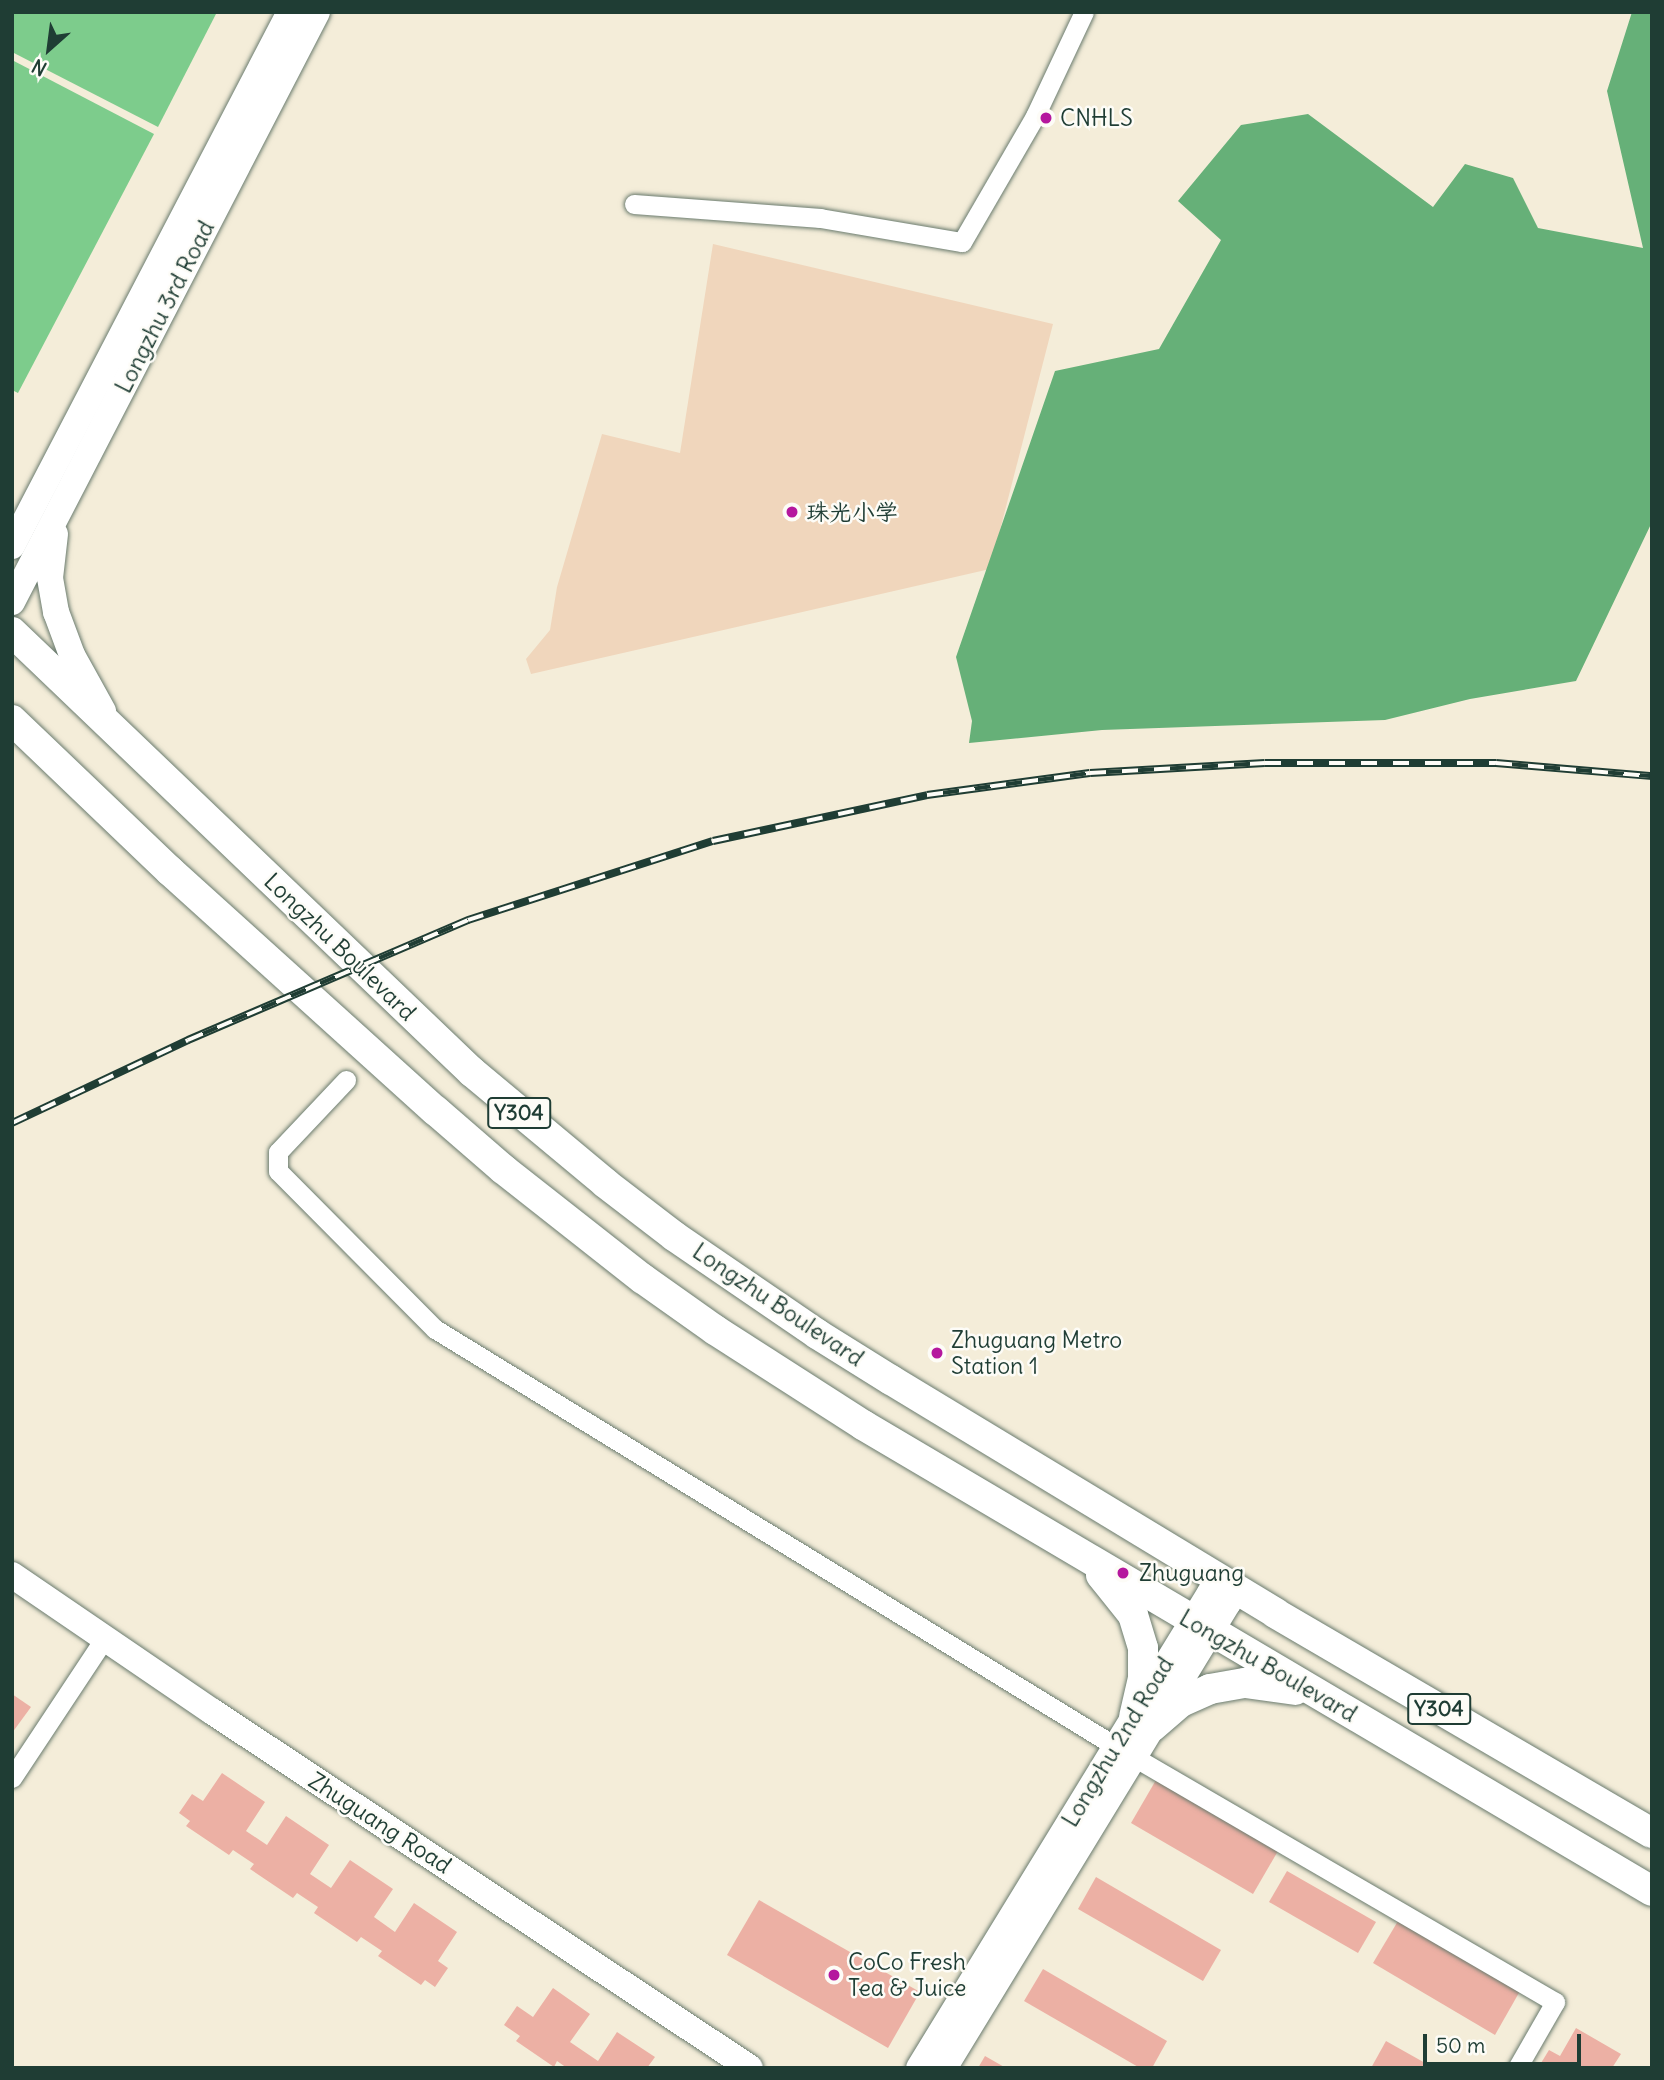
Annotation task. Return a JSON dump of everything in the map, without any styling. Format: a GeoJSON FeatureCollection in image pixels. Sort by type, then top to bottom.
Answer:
{"type":"FeatureCollection","features":[{"type":"Feature","properties":{"kind":"main road","name":"Longzhu 3rd Road"},"geometry":{"type":"LineString","coordinates":[[12,602],[56,490],[290,12]]}},
{"type":"Feature","properties":{"kind":"main road","name":"Longzhu 3rd Road"},"geometry":{"type":"LineString","coordinates":[[12,546],[56,490],[317,12]]}},
{"type":"Feature","properties":{"kind":"main road"},"geometry":{"type":"LineString","coordinates":[[12,515],[56,490]]}},
{"type":"Feature","properties":{"kind":"main road"},"geometry":{"type":"LineString","coordinates":[[56,490],[50,578],[56,612],[84,680],[115,731]]}},
{"type":"Feature","properties":{"kind":"main road","name":"Longzhu Boulevard"},"geometry":{"type":"LineString","coordinates":[[12,632],[426,1030],[538,1129],[684,1243],[817,1334],[1228,1584],[1652,1833]]}},
{"type":"Feature","properties":{"kind":"main road","name":"Longzhu Boulevard"},"geometry":{"type":"LineString","coordinates":[[12,720],[170,871],[436,1111],[572,1225],[643,1279],[789,1379],[1087,1559],[1652,1891]]}},
{"type":"Feature","properties":{"kind":"main road"},"geometry":{"type":"LineString","coordinates":[[1087,1559],[1133,1615],[1143,1648],[1143,1721],[1210,1689],[1245,1683],[1284,1686],[1325,1699]]}},
{"type":"Feature","properties":{"kind":"main road","name":"Zhuguang Road"},"geometry":{"type":"LineString","coordinates":[[12,1575],[104,1639],[750,2068]]}},
{"type":"Feature","properties":{"kind":"main road","name":"Longzhu 2nd Road"},"geometry":{"type":"LineString","coordinates":[[919,2068],[1124,1752],[1202,1626],[1210,1593],[1228,1584]]}},
{"type":"Feature","properties":{"kind":"main road","name":"Longzhu 2nd Road"},"geometry":{"type":"LineString","coordinates":[[944,2068],[1124,1752]]}},
{"type":"Feature","properties":{"kind":"street"},"geometry":{"type":"LineString","coordinates":[[634,204],[820,218],[962,242],[1035,116],[1084,12]]}},
{"type":"Feature","properties":{"kind":"street"},"geometry":{"type":"LineString","coordinates":[[346,1080],[278,1152],[278,1171],[435,1329],[1124,1752],[1555,2002],[1517,2068]]}},
{"type":"Feature","properties":{"kind":"street"},"geometry":{"type":"LineString","coordinates":[[12,1778],[104,1639]]}},
{"type":"Feature","properties":{"kind":"shaded area","name":"珠光小学"},"geometry":{"type":"Polygon","coordinates":[[[713,244],[1053,324],[990,569],[531,674],[526,659],[550,630],[557,587],[602,434],[680,453],[713,244]]]}},
{"type":"Feature","properties":{"kind":"green space"},"geometry":{"type":"Polygon","coordinates":[[[12,12],[217,12],[158,127],[12,52],[12,12]]]}},
{"type":"Feature","properties":{"kind":"green space"},"geometry":{"type":"Polygon","coordinates":[[[1632,12],[1652,12],[1652,522],[1576,681],[1470,699],[1385,720],[1102,730],[969,743],[972,721],[956,657],[1055,371],[1159,349],[1221,240],[1178,201],[1241,125],[1308,114],[1433,207],[1465,164],[1513,178],[1538,228],[1643,248],[1607,91],[1632,12]]]}},
{"type":"Feature","properties":{"kind":"green space"},"geometry":{"type":"Polygon","coordinates":[[[12,60],[154,134],[18,393],[12,390],[12,60]]]}},
{"type":"Feature","properties":{"kind":"building"},"geometry":{"type":"Polygon","coordinates":[[[12,1694],[31,1707],[12,1733],[12,1694]]]}},
{"type":"Feature","properties":{"kind":"building"},"geometry":{"type":"Polygon","coordinates":[[[222,1773],[265,1802],[246,1831],[267,1845],[286,1816],[329,1845],[310,1874],[331,1888],[350,1860],[393,1889],[374,1917],[395,1932],[414,1903],[457,1932],[438,1961],[448,1968],[435,1987],[425,1980],[421,1985],[378,1956],[382,1951],[361,1937],[357,1942],[314,1913],[318,1907],[297,1893],[293,1898],[250,1869],[254,1864],[233,1850],[229,1855],[186,1826],[190,1821],[179,1813],[192,1794],[203,1801],[222,1773]]]}},
{"type":"Feature","properties":{"kind":"building"},"geometry":{"type":"Polygon","coordinates":[[[1156,1780],[1278,1851],[1253,1894],[1131,1823],[1156,1780]]]}},
{"type":"Feature","properties":{"kind":"building"},"geometry":{"type":"Polygon","coordinates":[[[1287,1871],[1376,1922],[1358,1953],[1269,1902],[1287,1871]]]}},
{"type":"Feature","properties":{"kind":"building"},"geometry":{"type":"Polygon","coordinates":[[[1096,1877],[1221,1950],[1203,1981],[1078,1909],[1096,1877]]]}},
{"type":"Feature","properties":{"kind":"building"},"geometry":{"type":"Polygon","coordinates":[[[759,1900],[920,1992],[888,2048],[727,1955],[759,1900]]]}},
{"type":"Feature","properties":{"kind":"building"},"geometry":{"type":"Polygon","coordinates":[[[1398,1921],[1520,1991],[1495,2035],[1373,1963],[1398,1921]]]}},
{"type":"Feature","properties":{"kind":"building"},"geometry":{"type":"Polygon","coordinates":[[[1043,1969],[1167,2041],[1152,2068],[1140,2068],[1024,2001],[1043,1969]]]}},
{"type":"Feature","properties":{"kind":"building"},"geometry":{"type":"Polygon","coordinates":[[[553,1988],[590,2014],[570,2042],[598,2061],[617,2032],[655,2057],[647,2068],[567,2068],[557,2061],[554,2067],[516,2041],[520,2036],[504,2025],[517,2006],[533,2017],[553,1988]]]}},
{"type":"Feature","properties":{"kind":"building"},"geometry":{"type":"Polygon","coordinates":[[[1576,2028],[1621,2054],[1612,2068],[1538,2068],[1549,2050],[1560,2056],[1576,2028]]]}},
{"type":"Feature","properties":{"kind":"building"},"geometry":{"type":"Polygon","coordinates":[[[1386,2041],[1434,2068],[1371,2068],[1386,2041]]]}},
{"type":"Feature","properties":{"kind":"building"},"geometry":{"type":"Polygon","coordinates":[[[985,2056],[1006,2068],[978,2068],[985,2056]]]}},
{"type":"Feature","properties":{"kind":"railway"},"geometry":{"type":"LineString","coordinates":[[12,1123],[188,1040],[468,920],[713,841],[927,795],[1090,773],[1265,763],[1496,763],[1652,776]]}},
{"type":"Feature","properties":{"kind":"place","name":"CNHLS"},"geometry":{"type":"Point","coordinates":[1046,118]}},
{"type":"Feature","properties":{"kind":"place","name":"珠光小学"},"geometry":{"type":"Point","coordinates":[792,512]}},
{"type":"Feature","properties":{"kind":"place","name":"Zhuguang Metro Station 1"},"geometry":{"type":"Point","coordinates":[937,1353]}},
{"type":"Feature","properties":{"kind":"place","name":"Zhuguang"},"geometry":{"type":"Point","coordinates":[1123,1573]}},
{"type":"Feature","properties":{"kind":"place","name":"CoCo Fresh Tea & Juice"},"geometry":{"type":"Point","coordinates":[834,1975]}}]}
